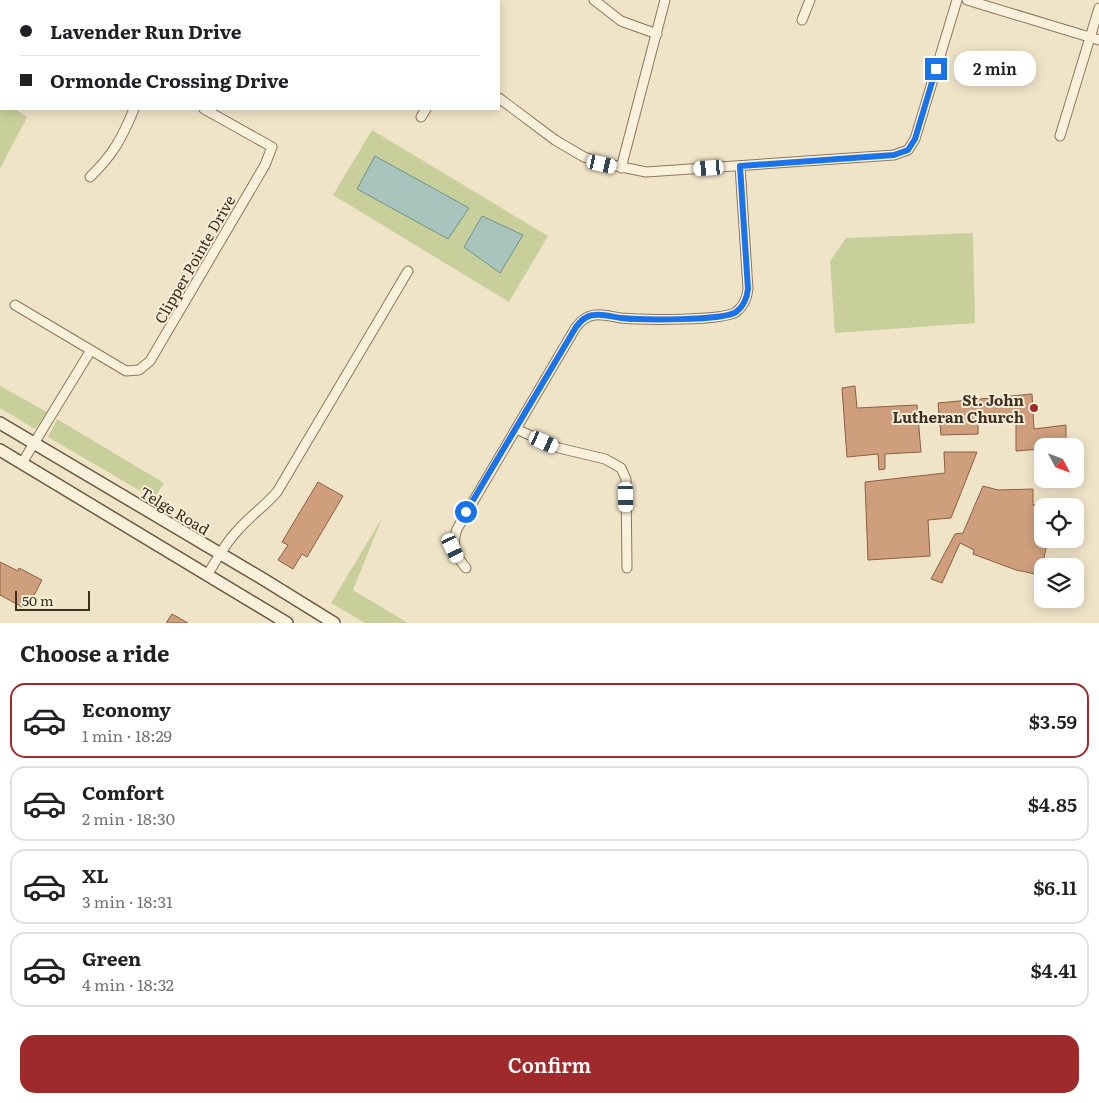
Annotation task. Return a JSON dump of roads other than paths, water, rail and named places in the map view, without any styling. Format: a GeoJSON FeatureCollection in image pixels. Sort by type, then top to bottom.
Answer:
{"type":"FeatureCollection","features":[{"type":"Feature","properties":{"kind":"main road","name":"Telge Road"},"geometry":{"type":"LineString","coordinates":[[0,423],[334,623]]}},
{"type":"Feature","properties":{"kind":"main road"},"geometry":{"type":"LineString","coordinates":[[0,450],[287,623]]}},
{"type":"Feature","properties":{"kind":"street"},"geometry":{"type":"LineString","coordinates":[[594,0],[621,21],[657,34]]}},
{"type":"Feature","properties":{"kind":"street"},"geometry":{"type":"LineString","coordinates":[[621,168],[665,0]]}},
{"type":"Feature","properties":{"kind":"street"},"geometry":{"type":"LineString","coordinates":[[802,20],[810,0]]}},
{"type":"Feature","properties":{"kind":"street"},"geometry":{"type":"LineString","coordinates":[[500,99],[555,140],[584,157],[621,168],[646,172],[894,155],[908,150],[915,139],[957,0]]}},
{"type":"Feature","properties":{"kind":"street"},"geometry":{"type":"LineString","coordinates":[[967,0],[1094,39]]}},
{"type":"Feature","properties":{"kind":"street"},"geometry":{"type":"LineString","coordinates":[[1060,136],[1094,39],[1099,8]]}},
{"type":"Feature","properties":{"kind":"street"},"geometry":{"type":"LineString","coordinates":[[90,177],[107,161],[122,136],[134,110]]}},
{"type":"Feature","properties":{"kind":"street","name":"Clipper Pointe Drive"},"geometry":{"type":"LineString","coordinates":[[91,350],[126,371],[139,370],[150,361],[265,165],[272,147],[206,110]]}},
{"type":"Feature","properties":{"kind":"street"},"geometry":{"type":"LineString","coordinates":[[421,117],[425,110]]}},
{"type":"Feature","properties":{"kind":"street"},"geometry":{"type":"LineString","coordinates":[[466,568],[453,548],[457,529],[576,327],[582,320],[596,314],[621,318],[689,319],[725,316],[735,313],[740,308],[747,296],[748,289],[740,166]]}},
{"type":"Feature","properties":{"kind":"street"},"geometry":{"type":"LineString","coordinates":[[207,576],[228,540],[239,528],[266,506],[277,492],[408,271]]}},
{"type":"Feature","properties":{"kind":"street"},"geometry":{"type":"LineString","coordinates":[[15,305],[91,350],[22,463]]}},
{"type":"Feature","properties":{"kind":"street"},"geometry":{"type":"LineString","coordinates":[[516,429],[559,448],[605,459],[621,468],[626,479],[626,568]]}},
{"type":"Feature","properties":{"kind":"water"},"geometry":{"type":"Polygon","coordinates":[[[375,156],[469,208],[448,239],[357,189],[375,156]]]}},
{"type":"Feature","properties":{"kind":"water"},"geometry":{"type":"Polygon","coordinates":[[[482,216],[523,235],[500,273],[464,247],[482,216]]]}},
{"type":"Feature","properties":{"kind":"place","name":"St. John Lutheran Church"},"geometry":{"type":"Point","coordinates":[1034,408]}}]}
